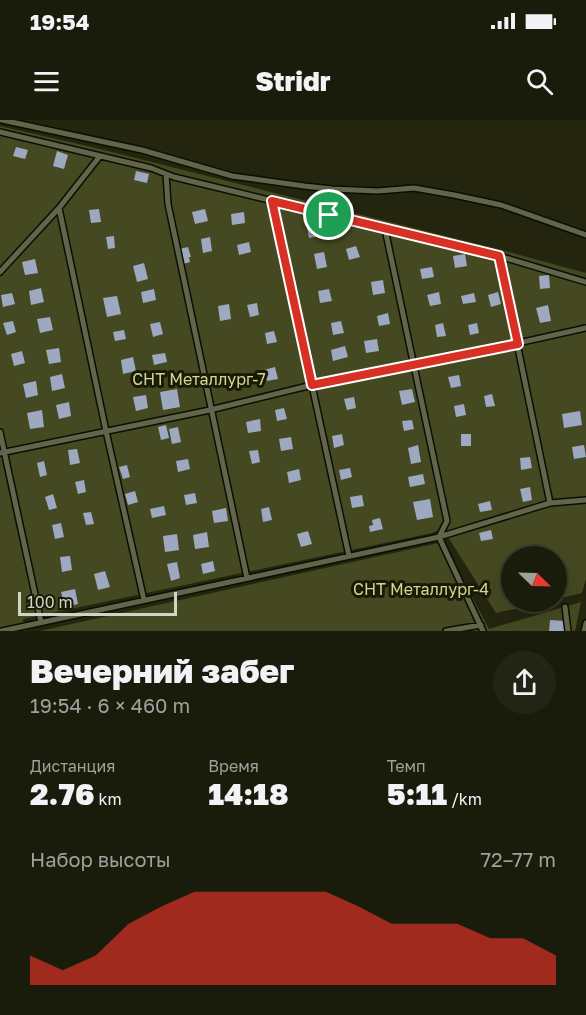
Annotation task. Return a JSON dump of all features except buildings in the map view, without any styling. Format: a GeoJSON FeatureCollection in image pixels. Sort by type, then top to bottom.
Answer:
{"type":"FeatureCollection","features":[{"type":"Feature","properties":{"kind":"lane"},"geometry":{"type":"LineString","coordinates":[[2,120],[142,150],[232,176],[332,189],[378,191],[414,188],[454,195],[501,205],[586,235]]}},
{"type":"Feature","properties":{"kind":"lane"},"geometry":{"type":"LineString","coordinates":[[0,132],[499,256],[586,282]]}},
{"type":"Feature","properties":{"kind":"lane"},"geometry":{"type":"LineString","coordinates":[[0,272],[59,208],[100,156]]}},
{"type":"Feature","properties":{"kind":"lane"},"geometry":{"type":"LineString","coordinates":[[166,174],[168,204],[247,578]]}},
{"type":"Feature","properties":{"kind":"lane"},"geometry":{"type":"LineString","coordinates":[[272,201],[349,556]]}},
{"type":"Feature","properties":{"kind":"lane"},"geometry":{"type":"LineString","coordinates":[[59,208],[144,600]]}},
{"type":"Feature","properties":{"kind":"lane"},"geometry":{"type":"LineString","coordinates":[[386,229],[447,520],[439,537]]}},
{"type":"Feature","properties":{"kind":"lane"},"geometry":{"type":"LineString","coordinates":[[499,256],[550,503]]}},
{"type":"Feature","properties":{"kind":"lane"},"geometry":{"type":"LineString","coordinates":[[2,452],[210,410],[312,385],[414,366],[586,328]]}},
{"type":"Feature","properties":{"kind":"lane"},"geometry":{"type":"LineString","coordinates":[[0,432],[2,452],[41,622]]}},
{"type":"Feature","properties":{"kind":"lane"},"geometry":{"type":"LineString","coordinates":[[2,631],[439,537],[550,503],[586,500]]}},
{"type":"Feature","properties":{"kind":"lane"},"geometry":{"type":"LineString","coordinates":[[439,537],[482,628],[446,631]]}},
{"type":"Feature","properties":{"kind":"lane"},"geometry":{"type":"LineString","coordinates":[[565,612],[567,631]]}},
{"type":"Feature","properties":{"kind":"lane"},"geometry":{"type":"LineString","coordinates":[[584,631],[586,623]]}},
{"type":"Feature","properties":{"kind":"green space","name":"СНТ Металлург-7"},"geometry":{"type":"Polygon","coordinates":[[[0,126],[100,149],[586,273],[586,579],[582,593],[567,597],[567,546],[501,546],[501,612],[496,613],[443,529],[23,619],[25,631],[0,631],[0,126]]]}},
{"type":"Feature","properties":{"kind":"green space","name":"СНТ Металлург-4"},"geometry":{"type":"Polygon","coordinates":[[[443,542],[489,629],[547,612],[567,612],[567,606],[581,602],[575,631],[40,631],[443,542]]]}},
{"type":"Feature","properties":{"kind":"route"},"geometry":{"type":"LineString","coordinates":[[272,201],[329,215],[499,256],[518,344],[312,385],[272,201]]}}]}
